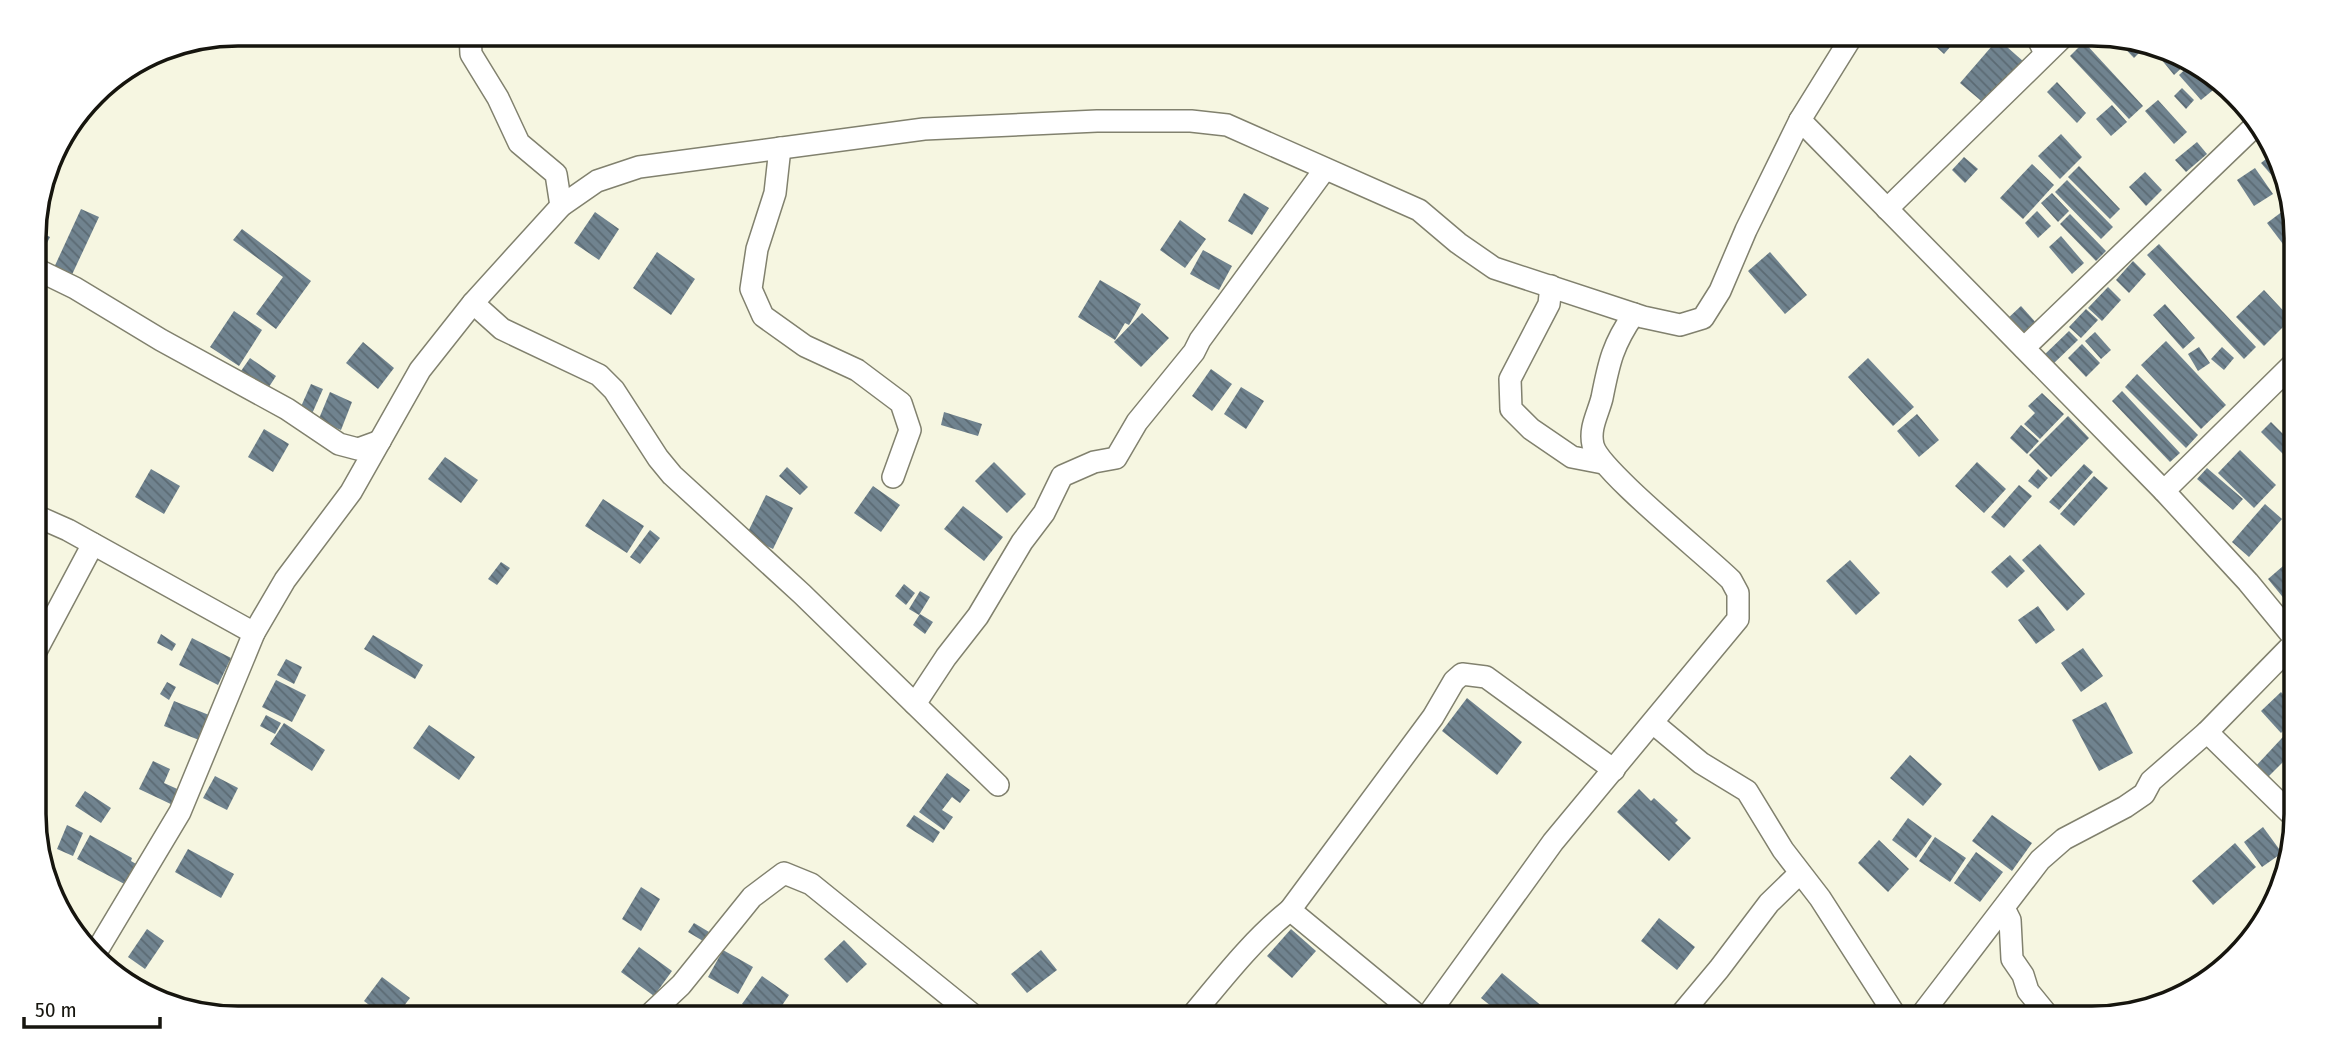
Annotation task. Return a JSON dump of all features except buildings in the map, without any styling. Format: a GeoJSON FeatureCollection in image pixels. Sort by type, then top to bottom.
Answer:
{"type":"FeatureCollection","features":[{"type":"Feature","properties":{"kind":"street"},"geometry":{"type":"LineString","coordinates":[[471,46],[471,54],[498,98],[519,143],[556,174],[561,206]]}},
{"type":"Feature","properties":{"kind":"street"},"geometry":{"type":"LineString","coordinates":[[99,947],[180,812],[254,633],[285,580],[351,492],[420,370],[473,303],[561,206],[597,181],[639,167],[924,129],[1097,121],[1191,121],[1227,125],[1419,210],[1458,243],[1494,268],[1680,325],[1703,318],[1720,291],[1746,230],[1800,120],[1846,46]]}},
{"type":"Feature","properties":{"kind":"street"},"geometry":{"type":"LineString","coordinates":[[2042,46],[2045,53]]}},
{"type":"Feature","properties":{"kind":"street"},"geometry":{"type":"LineString","coordinates":[[1887,209],[2053,46]]}},
{"type":"Feature","properties":{"kind":"street"},"geometry":{"type":"LineString","coordinates":[[1800,120],[2164,491],[2248,582],[2284,626]]}},
{"type":"Feature","properties":{"kind":"street"},"geometry":{"type":"LineString","coordinates":[[2024,348],[2250,130]]}},
{"type":"Feature","properties":{"kind":"street"},"geometry":{"type":"LineString","coordinates":[[780,148],[775,193],[757,249],[751,289],[763,316],[805,346],[857,370],[901,403],[910,430],[893,477]]}},
{"type":"Feature","properties":{"kind":"street"},"geometry":{"type":"LineString","coordinates":[[915,704],[946,657],[978,616],[1022,542],[1044,513],[1062,476],[1094,462],[1116,458],[1137,422],[1195,352],[1200,340],[1325,169]]}},
{"type":"Feature","properties":{"kind":"street"},"geometry":{"type":"LineString","coordinates":[[46,274],[287,409],[339,444],[358,449],[380,441]]}},
{"type":"Feature","properties":{"kind":"street"},"geometry":{"type":"LineString","coordinates":[[1550,286],[1549,304],[1510,379],[1511,409],[1531,429],[1572,457],[1603,463]]}},
{"type":"Feature","properties":{"kind":"street"},"geometry":{"type":"LineString","coordinates":[[473,303],[502,329],[599,375],[614,390],[657,458],[672,475],[802,594],[998,785]]}},
{"type":"Feature","properties":{"kind":"street"},"geometry":{"type":"LineString","coordinates":[[1432,1006],[1553,842],[1738,618],[1738,593],[1731,580],[1603,463],[1595,452],[1592,429],[1609,362],[1618,338],[1634,313]]}},
{"type":"Feature","properties":{"kind":"street"},"geometry":{"type":"LineString","coordinates":[[2164,491],[2284,373]]}},
{"type":"Feature","properties":{"kind":"street"},"geometry":{"type":"LineString","coordinates":[[46,521],[254,633]]}},
{"type":"Feature","properties":{"kind":"street"},"geometry":{"type":"LineString","coordinates":[[46,632],[93,544]]}},
{"type":"Feature","properties":{"kind":"street"},"geometry":{"type":"LineString","coordinates":[[1928,1006],[2040,860],[2064,839],[2125,807],[2144,793],[2151,781],[2207,732],[2284,652]]}},
{"type":"Feature","properties":{"kind":"street"},"geometry":{"type":"LineString","coordinates":[[1199,1006],[1272,924],[1290,910],[1433,717],[1454,681],[1462,674],[1486,677],[1614,770]]}},
{"type":"Feature","properties":{"kind":"street"},"geometry":{"type":"LineString","coordinates":[[1653,723],[1701,763],[1747,791],[1783,850],[1820,898],[1889,1006]]}},
{"type":"Feature","properties":{"kind":"street"},"geometry":{"type":"LineString","coordinates":[[2207,732],[2284,807]]}},
{"type":"Feature","properties":{"kind":"street"},"geometry":{"type":"LineString","coordinates":[[659,1006],[681,985],[752,897],[784,873],[811,884],[963,1006]]}},
{"type":"Feature","properties":{"kind":"street"},"geometry":{"type":"LineString","coordinates":[[1688,1006],[1769,903],[1800,873]]}},
{"type":"Feature","properties":{"kind":"street"},"geometry":{"type":"LineString","coordinates":[[2004,908],[2010,920],[2012,959],[2023,975],[2028,991],[2040,1006]]}},
{"type":"Feature","properties":{"kind":"street"},"geometry":{"type":"LineString","coordinates":[[1290,910],[1408,1006]]}}]}
